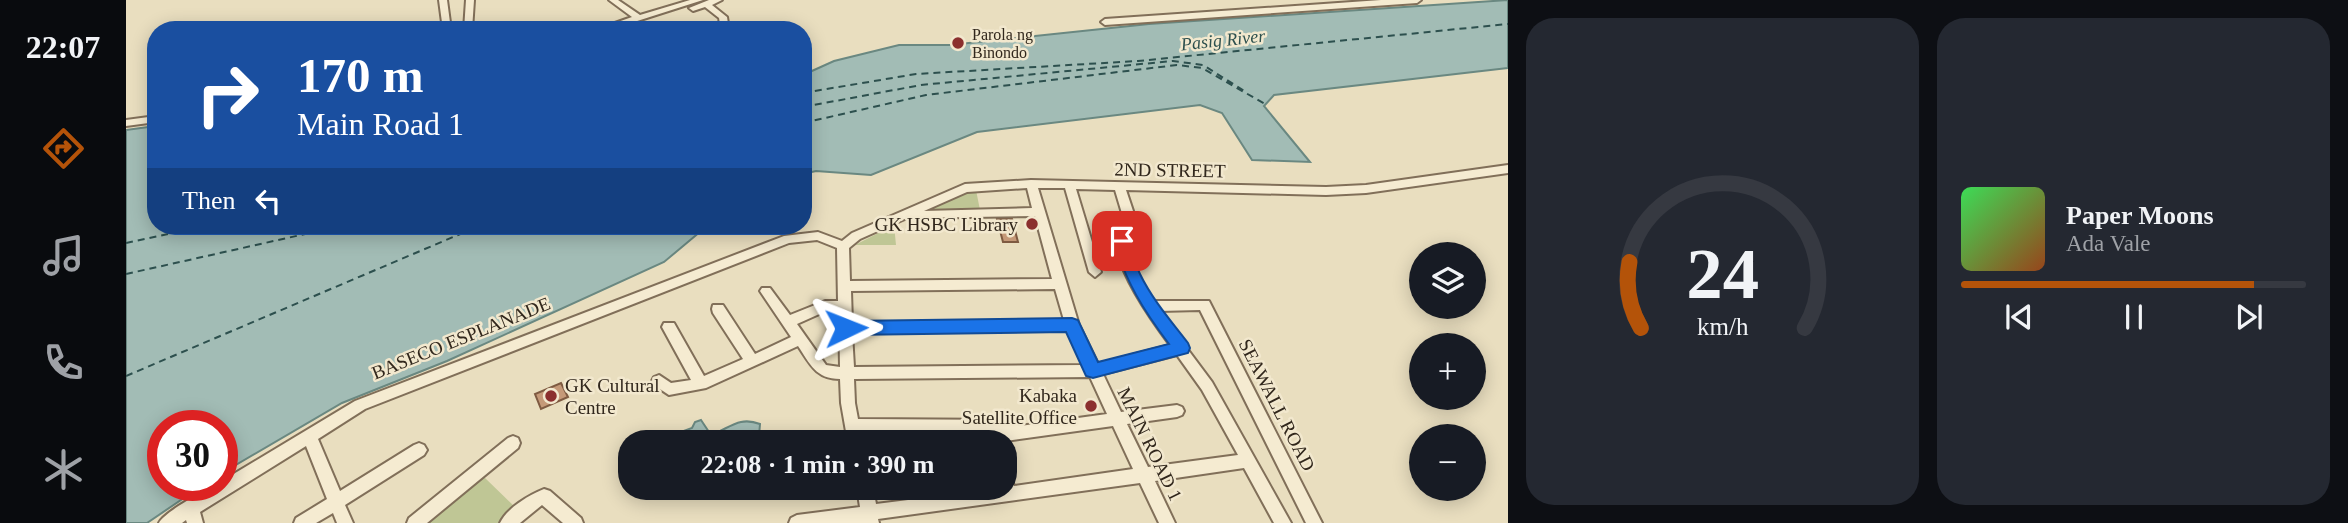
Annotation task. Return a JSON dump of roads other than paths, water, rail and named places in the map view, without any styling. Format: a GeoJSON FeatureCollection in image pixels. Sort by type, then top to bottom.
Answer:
{"type":"FeatureCollection","features":[{"type":"Feature","properties":{"kind":"street"},"geometry":{"type":"LineString","coordinates":[[443,0],[446,21]]}},
{"type":"Feature","properties":{"kind":"street"},"geometry":{"type":"LineString","coordinates":[[469,21],[470,0]]}},
{"type":"Feature","properties":{"kind":"street"},"geometry":{"type":"LineString","coordinates":[[613,0],[638,18]]}},
{"type":"Feature","properties":{"kind":"street"},"geometry":{"type":"LineString","coordinates":[[1105,22],[1417,0]]}},
{"type":"Feature","properties":{"kind":"street"},"geometry":{"type":"LineString","coordinates":[[628,21],[705,1]]}},
{"type":"Feature","properties":{"kind":"street"},"geometry":{"type":"LineString","coordinates":[[646,21],[705,1]]}},
{"type":"Feature","properties":{"kind":"street"},"geometry":{"type":"LineString","coordinates":[[705,1],[723,17],[724,21]]}},
{"type":"Feature","properties":{"kind":"street"},"geometry":{"type":"LineString","coordinates":[[126,116],[147,113]]}},
{"type":"Feature","properties":{"kind":"street"},"geometry":{"type":"LineString","coordinates":[[126,123],[147,120]]}},
{"type":"Feature","properties":{"kind":"street","name":"2ND STREET"},"geometry":{"type":"LineString","coordinates":[[843,246],[856,236],[965,188],[1031,184],[1326,191],[1366,189],[1508,169]]}},
{"type":"Feature","properties":{"kind":"street","name":"MAIN ROAD 1"},"geometry":{"type":"LineString","coordinates":[[1031,184],[1072,325],[1167,523]]}},
{"type":"Feature","properties":{"kind":"street"},"geometry":{"type":"LineString","coordinates":[[1070,186],[1096,272]]}},
{"type":"Feature","properties":{"kind":"street"},"geometry":{"type":"LineString","coordinates":[[1121,187],[1130,220],[1124,228],[1122,241],[1131,273],[1150,306],[1208,388],[1246,461],[1283,523]]}},
{"type":"Feature","properties":{"kind":"street"},"geometry":{"type":"LineString","coordinates":[[903,215],[1038,212]]}},
{"type":"Feature","properties":{"kind":"street"},"geometry":{"type":"LineString","coordinates":[[167,523],[193,515],[309,436],[360,405],[788,239],[818,236],[843,246],[853,430]]}},
{"type":"Feature","properties":{"kind":"street","name":"BASECO ESPLANADE"},"geometry":{"type":"LineString","coordinates":[[238,472],[350,406],[726,257]]}},
{"type":"Feature","properties":{"kind":"street"},"geometry":{"type":"LineString","coordinates":[[846,286],[1059,284]]}},
{"type":"Feature","properties":{"kind":"street"},"geometry":{"type":"LineString","coordinates":[[766,291],[821,369],[848,373],[1093,371],[1181,348]]}},
{"type":"Feature","properties":{"kind":"street","name":"SEAWALL ROAD"},"geometry":{"type":"LineString","coordinates":[[1150,306],[1204,304],[1314,523]]}},
{"type":"Feature","properties":{"kind":"street"},"geometry":{"type":"LineString","coordinates":[[788,322],[825,306],[846,306]]}},
{"type":"Feature","properties":{"kind":"street"},"geometry":{"type":"LineString","coordinates":[[718,309],[752,361]]}},
{"type":"Feature","properties":{"kind":"street"},"geometry":{"type":"LineString","coordinates":[[846,328],[1072,325]]}},
{"type":"Feature","properties":{"kind":"street"},"geometry":{"type":"LineString","coordinates":[[669,327],[701,384]]}},
{"type":"Feature","properties":{"kind":"street"},"geometry":{"type":"LineString","coordinates":[[659,381],[669,389],[701,384],[800,340]]}},
{"type":"Feature","properties":{"kind":"street"},"geometry":{"type":"LineString","coordinates":[[1017,432],[1177,411]]}},
{"type":"Feature","properties":{"kind":"street"},"geometry":{"type":"LineString","coordinates":[[852,425],[1060,425]]}},
{"type":"Feature","properties":{"kind":"street"},"geometry":{"type":"LineString","coordinates":[[309,436],[345,523]]}},
{"type":"Feature","properties":{"kind":"street"},"geometry":{"type":"LineString","coordinates":[[415,523],[513,443]]}},
{"type":"Feature","properties":{"kind":"street"},"geometry":{"type":"LineString","coordinates":[[302,523],[419,450]]}},
{"type":"Feature","properties":{"kind":"street"},"geometry":{"type":"LineString","coordinates":[[1017,484],[1144,474],[1246,461]]}},
{"type":"Feature","properties":{"kind":"street"},"geometry":{"type":"LineString","coordinates":[[508,523],[535,500],[544,496],[575,523]]}},
{"type":"Feature","properties":{"kind":"street"},"geometry":{"type":"LineString","coordinates":[[866,500],[870,519]]}},
{"type":"Feature","properties":{"kind":"street"},"geometry":{"type":"LineString","coordinates":[[797,523],[870,519],[947,500]]}},
{"type":"Feature","properties":{"kind":"street"},"geometry":{"type":"LineString","coordinates":[[160,523],[192,501]]}},
{"type":"Feature","properties":{"kind":"water","name":"Pasig River"},"geometry":{"type":"Polygon","coordinates":[[[1508,0],[1508,68],[1274,95],[1264,106],[1310,162],[1252,160],[1222,113],[1200,105],[977,132],[871,175],[812,172],[812,71],[834,61],[899,45],[950,45],[1149,24],[1508,0]]]}},
{"type":"Feature","properties":{"kind":"water"},"geometry":{"type":"Polygon","coordinates":[[[147,127],[147,235],[696,235],[664,262],[447,361],[342,403],[238,464],[238,410],[147,410],[147,501],[179,501],[147,523],[126,523],[126,130],[147,127]]]}},
{"type":"Feature","properties":{"kind":"water"},"geometry":{"type":"Polygon","coordinates":[[[701,420],[708,430],[687,430],[692,428],[695,422],[701,420]]]}},
{"type":"Feature","properties":{"kind":"water"},"geometry":{"type":"Polygon","coordinates":[[[746,421],[760,424],[760,430],[722,430],[746,421]]]}},
{"type":"Feature","properties":{"kind":"place","name":"Parola ng Binondo"},"geometry":{"type":"Point","coordinates":[958,43]}},
{"type":"Feature","properties":{"kind":"place","name":"GK HSBC Library"},"geometry":{"type":"Point","coordinates":[1032,224]}},
{"type":"Feature","properties":{"kind":"place","name":"GK Cultural Centre"},"geometry":{"type":"Point","coordinates":[551,396]}},
{"type":"Feature","properties":{"kind":"place","name":"Kabaka Satellite Office"},"geometry":{"type":"Point","coordinates":[1091,406]}}]}
